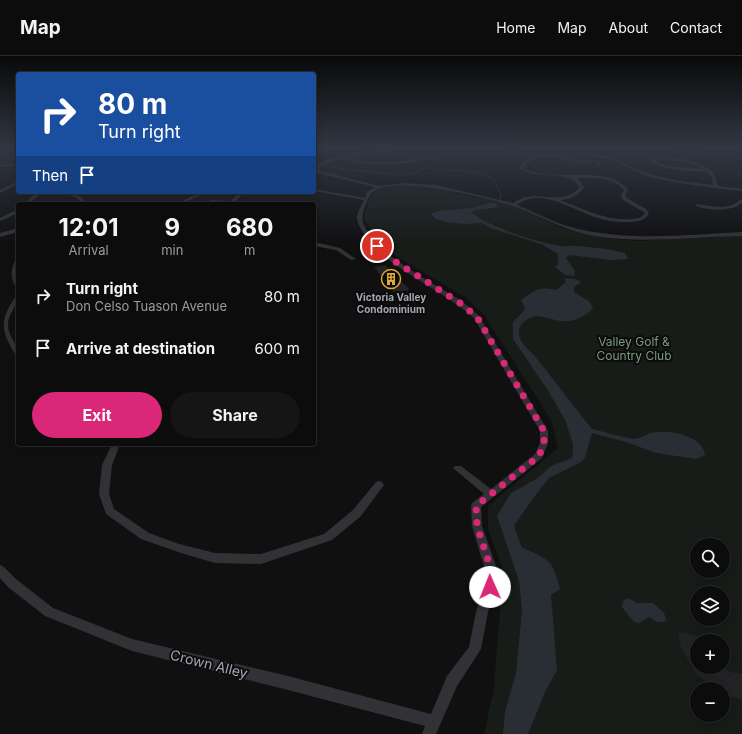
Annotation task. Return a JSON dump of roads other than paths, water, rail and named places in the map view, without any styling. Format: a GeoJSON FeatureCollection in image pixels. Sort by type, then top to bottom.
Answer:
{"type":"FeatureCollection","features":[{"type":"Feature","properties":{"kind":"street"},"geometry":{"type":"LineString","coordinates":[[356,181],[379,186],[404,184],[435,186],[514,205],[568,228],[599,235],[632,238],[742,234]]}},
{"type":"Feature","properties":{"kind":"street"},"geometry":{"type":"LineString","coordinates":[[514,205],[526,199],[538,197],[567,198],[578,192],[582,187],[577,181]]}},
{"type":"Feature","properties":{"kind":"street"},"geometry":{"type":"LineString","coordinates":[[550,198],[593,216],[612,221],[634,221],[644,218],[646,216],[644,210],[625,199],[623,195],[626,190],[620,184],[610,181]]}},
{"type":"Feature","properties":{"kind":"street"},"geometry":{"type":"LineString","coordinates":[[676,181],[742,190]]}},
{"type":"Feature","properties":{"kind":"street"},"geometry":{"type":"LineString","coordinates":[[715,181],[716,187]]}},
{"type":"Feature","properties":{"kind":"street"},"geometry":{"type":"LineString","coordinates":[[0,192],[16,183]]}},
{"type":"Feature","properties":{"kind":"street"},"geometry":{"type":"LineString","coordinates":[[379,186],[369,193],[365,199],[359,217],[361,225],[366,233],[389,258],[460,303],[477,317],[544,431],[544,443],[539,456],[476,506],[477,526],[490,566],[490,587],[482,612],[475,649],[452,681],[432,728]]}},
{"type":"Feature","properties":{"kind":"street"},"geometry":{"type":"LineString","coordinates":[[0,192],[16,190]]}},
{"type":"Feature","properties":{"kind":"street"},"geometry":{"type":"LineString","coordinates":[[316,190],[365,199]]}},
{"type":"Feature","properties":{"kind":"street"},"geometry":{"type":"LineString","coordinates":[[27,202],[38,194]]}},
{"type":"Feature","properties":{"kind":"street"},"geometry":{"type":"LineString","coordinates":[[69,194],[79,197],[83,202]]}},
{"type":"Feature","properties":{"kind":"street"},"geometry":{"type":"LineString","coordinates":[[183,202],[201,194]]}},
{"type":"Feature","properties":{"kind":"street"},"geometry":{"type":"LineString","coordinates":[[211,201],[232,202],[240,194]]}},
{"type":"Feature","properties":{"kind":"street"},"geometry":{"type":"LineString","coordinates":[[697,205],[728,207],[736,206],[742,200]]}},
{"type":"Feature","properties":{"kind":"street"},"geometry":{"type":"LineString","coordinates":[[0,220],[16,212]]}},
{"type":"Feature","properties":{"kind":"street"},"geometry":{"type":"LineString","coordinates":[[2,234],[16,230]]}},
{"type":"Feature","properties":{"kind":"street"},"geometry":{"type":"LineString","coordinates":[[316,244],[338,249],[353,259]]}},
{"type":"Feature","properties":{"kind":"street"},"geometry":{"type":"LineString","coordinates":[[16,265],[14,276],[16,281]]}},
{"type":"Feature","properties":{"kind":"street"},"geometry":{"type":"LineString","coordinates":[[16,299],[8,309],[2,323],[3,332],[16,349]]}},
{"type":"Feature","properties":{"kind":"street"},"geometry":{"type":"LineString","coordinates":[[115,446],[107,465],[104,494],[110,511],[145,536],[178,548],[215,558],[262,559],[328,537],[357,514],[379,485]]}},
{"type":"Feature","properties":{"kind":"street"},"geometry":{"type":"LineString","coordinates":[[458,468],[490,494]]}},
{"type":"Feature","properties":{"kind":"street","name":"Crown Alley"},"geometry":{"type":"LineString","coordinates":[[0,570],[12,583],[49,612],[132,645],[288,683],[432,728]]}},
{"type":"Feature","properties":{"kind":"waterway"},"geometry":{"type":"LineString","coordinates":[[495,181],[501,195],[500,200]]}},
{"type":"Feature","properties":{"kind":"place","name":"Victoria Valley Condominium"},"geometry":{"type":"Point","coordinates":[391,279]}},
{"type":"Feature","properties":{"kind":"park label","name":"Valley Golf & Country Club"},"geometry":{"type":"Point","coordinates":[634,349]}}]}
